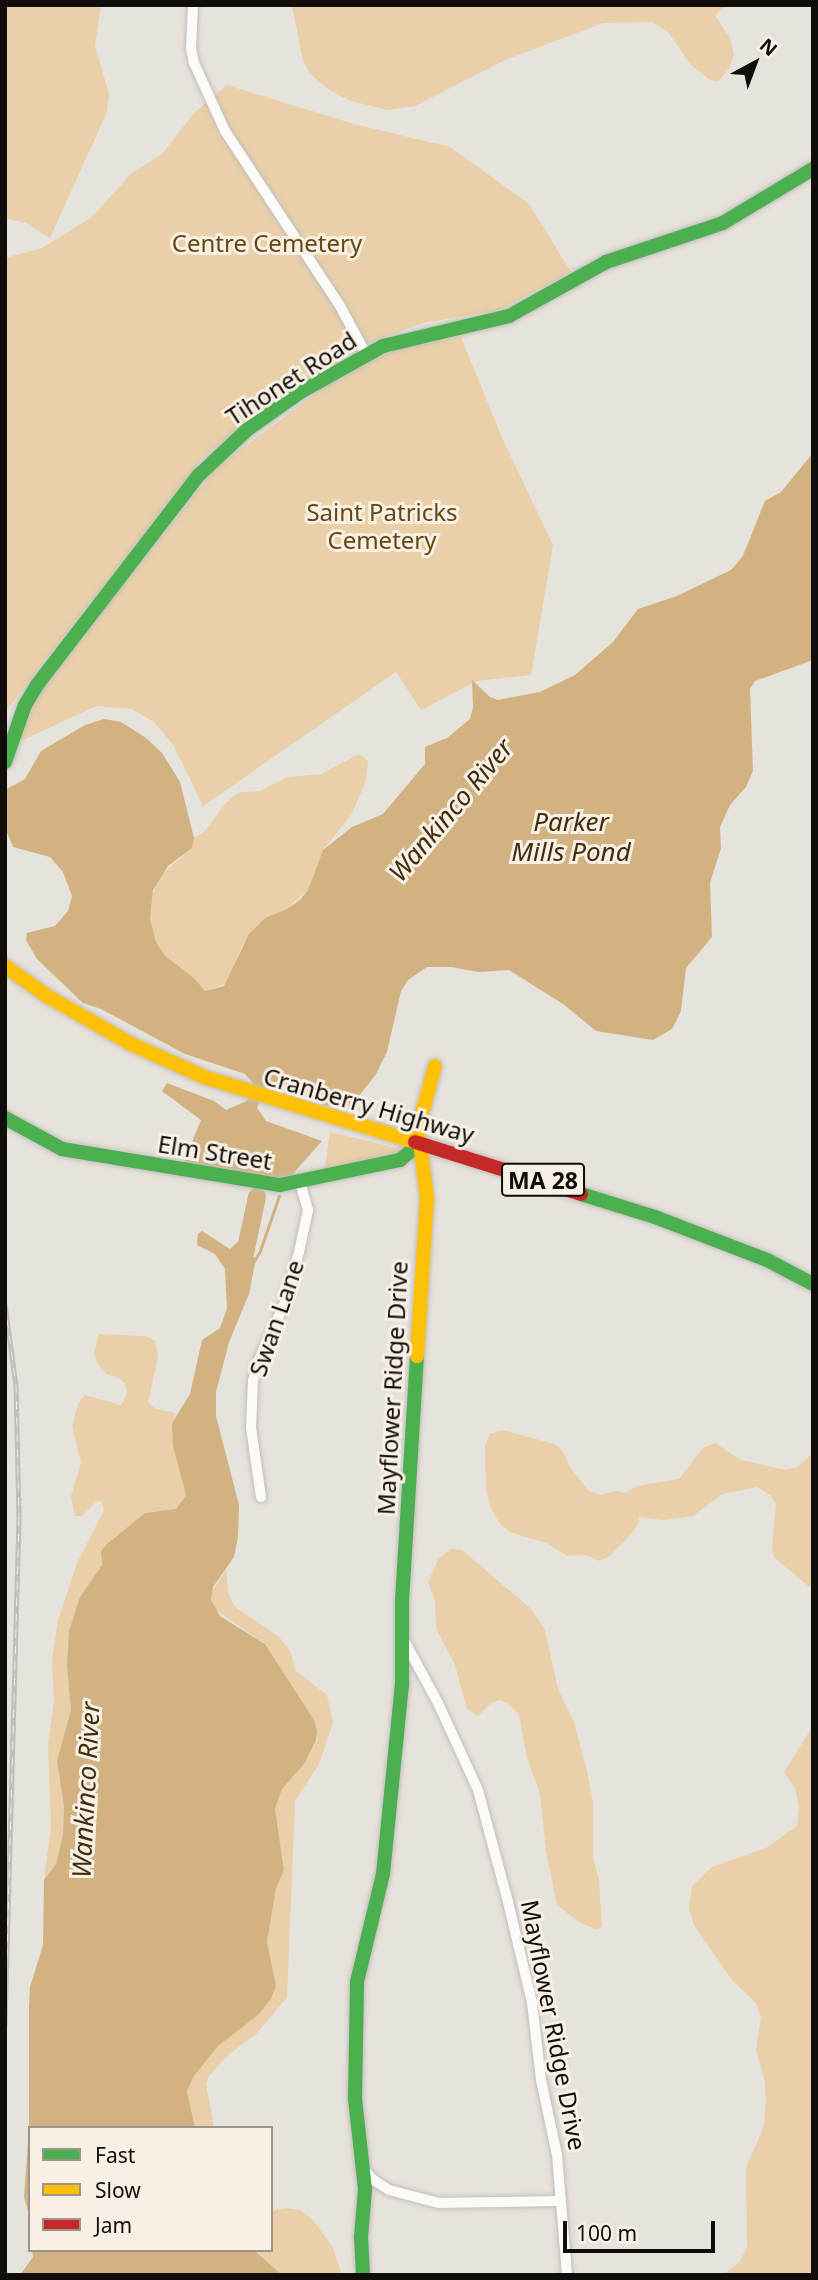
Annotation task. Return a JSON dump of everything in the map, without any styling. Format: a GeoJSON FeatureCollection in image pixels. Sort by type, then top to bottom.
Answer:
{"type":"FeatureCollection","features":[{"type":"Feature","properties":{"kind":"street"},"geometry":{"type":"LineString","coordinates":[[192,5],[191,48],[194,63],[225,131],[341,306],[366,354]]}},
{"type":"Feature","properties":{"kind":"street","name":"Tihonet Road"},"geometry":{"type":"LineString","coordinates":[[5,762],[25,705],[37,685],[199,475],[248,429],[299,393],[366,354],[422,335],[509,316],[606,262],[723,223],[813,169]]}},
{"type":"Feature","properties":{"kind":"street","name":"Cranberry Highway"},"geometry":{"type":"LineString","coordinates":[[5,967],[47,996],[131,1044],[204,1077],[265,1099],[527,1175],[691,1230],[767,1260],[813,1284]]}},
{"type":"Feature","properties":{"kind":"street","name":"Mayflower Ridge Drive"},"geometry":{"type":"LineString","coordinates":[[363,2275],[361,2237],[365,2200],[355,2099],[357,1982],[385,1856],[402,1685],[401,1601],[427,1198],[418,1128],[435,1066]]}},
{"type":"Feature","properties":{"kind":"street","name":"Elm Street"},"geometry":{"type":"LineString","coordinates":[[5,1118],[62,1149],[258,1183],[300,1182],[400,1160],[419,1144]]}},
{"type":"Feature","properties":{"kind":"street","name":"Swan Lane"},"geometry":{"type":"LineString","coordinates":[[261,1497],[251,1428],[253,1381],[257,1364],[284,1305],[299,1252],[308,1210],[300,1182]]}},
{"type":"Feature","properties":{"kind":"street","name":"Mayflower Ridge Drive"},"geometry":{"type":"LineString","coordinates":[[403,1636],[412,1661],[446,1720],[486,1814],[532,2003],[541,2080],[557,2155],[567,2275]]}},
{"type":"Feature","properties":{"kind":"street"},"geometry":{"type":"LineString","coordinates":[[362,2168],[372,2179],[389,2190],[439,2203],[559,2201]]}},
{"type":"Feature","properties":{"kind":"green space"},"geometry":{"type":"Polygon","coordinates":[[[5,5],[101,5],[95,46],[109,94],[107,112],[50,238],[26,223],[5,218],[5,5]]]}},
{"type":"Feature","properties":{"kind":"green space"},"geometry":{"type":"Polygon","coordinates":[[[292,5],[730,5],[718,12],[716,17],[730,38],[734,54],[729,69],[718,81],[710,80],[690,64],[669,33],[652,22],[603,23],[507,59],[415,106],[388,110],[351,101],[329,90],[310,74],[303,60],[292,5]]]}},
{"type":"Feature","properties":{"kind":"green space","name":"Centre Cemetery"},"geometry":{"type":"Polygon","coordinates":[[[227,85],[354,124],[450,147],[529,204],[571,272],[499,310],[423,323],[373,341],[346,355],[253,417],[202,458],[5,712],[5,258],[42,248],[92,217],[131,174],[162,154],[194,113],[227,85]]]}},
{"type":"Feature","properties":{"kind":"green space","name":"Saint Patricks Cemetery"},"geometry":{"type":"Polygon","coordinates":[[[461,337],[503,440],[553,545],[531,675],[477,681],[421,710],[396,672],[203,806],[174,746],[154,722],[132,709],[96,706],[21,741],[26,719],[41,688],[216,468],[319,391],[393,349],[461,337]]]}},
{"type":"Feature","properties":{"kind":"green space"},"geometry":{"type":"Polygon","coordinates":[[[359,754],[368,761],[365,784],[351,815],[323,850],[308,890],[287,909],[258,924],[241,948],[228,983],[205,991],[194,978],[165,956],[156,942],[150,918],[150,903],[159,877],[192,848],[194,838],[204,832],[226,803],[239,792],[260,791],[288,777],[321,774],[359,754]]]}},
{"type":"Feature","properties":{"kind":"green space"},"geometry":{"type":"Polygon","coordinates":[[[330,1132],[413,1152],[323,1182],[330,1132]]]}},
{"type":"Feature","properties":{"kind":"green space"},"geometry":{"type":"Polygon","coordinates":[[[99,1334],[146,1336],[155,1341],[158,1357],[148,1402],[156,1409],[176,1413],[172,1423],[186,1495],[176,1509],[145,1513],[107,1544],[101,1551],[102,1565],[80,1597],[67,1667],[71,1710],[57,1761],[64,1806],[63,1834],[56,1864],[44,1880],[51,1824],[48,1743],[54,1701],[52,1661],[58,1620],[77,1563],[104,1510],[102,1502],[97,1501],[82,1516],[75,1516],[71,1496],[81,1463],[72,1426],[78,1404],[85,1395],[121,1405],[127,1394],[125,1384],[119,1378],[106,1374],[98,1364],[94,1353],[99,1334]]]}},
{"type":"Feature","properties":{"kind":"green space"},"geometry":{"type":"Polygon","coordinates":[[[502,1430],[554,1444],[562,1450],[571,1469],[589,1491],[600,1495],[617,1491],[625,1493],[637,1486],[679,1479],[703,1448],[715,1443],[741,1460],[786,1470],[797,1467],[813,1453],[813,1590],[774,1557],[772,1550],[776,1504],[770,1495],[757,1487],[722,1494],[693,1516],[663,1520],[638,1517],[639,1522],[632,1533],[611,1555],[600,1561],[585,1555],[567,1556],[547,1543],[512,1533],[500,1524],[491,1509],[486,1489],[485,1445],[490,1434],[502,1430]]]}},
{"type":"Feature","properties":{"kind":"green space"},"geometry":{"type":"Polygon","coordinates":[[[451,1549],[462,1550],[531,1609],[545,1630],[558,1689],[574,1722],[593,1802],[593,1858],[599,1880],[602,1927],[595,1929],[579,1922],[557,1905],[546,1851],[540,1794],[527,1758],[519,1715],[509,1704],[499,1700],[490,1704],[478,1716],[467,1709],[455,1665],[436,1628],[435,1600],[428,1582],[439,1558],[451,1549]]]}},
{"type":"Feature","properties":{"kind":"green space"},"geometry":{"type":"Polygon","coordinates":[[[226,1570],[228,1592],[234,1606],[279,1637],[290,1651],[296,1671],[327,1695],[333,1723],[319,1764],[295,1801],[287,1997],[256,2034],[227,2056],[209,2076],[206,2084],[214,2126],[195,2126],[187,2091],[194,2076],[218,2046],[257,2015],[271,1999],[276,1986],[267,1942],[276,1888],[284,1870],[275,1809],[282,1789],[304,1764],[317,1741],[317,1731],[265,1644],[212,1607],[211,1593],[226,1570]]]}},
{"type":"Feature","properties":{"kind":"green space"},"geometry":{"type":"Polygon","coordinates":[[[813,1726],[813,2275],[723,2275],[739,2263],[747,2247],[746,2168],[764,2126],[766,2101],[765,2082],[756,2050],[761,2017],[756,2003],[732,1980],[694,1925],[689,1908],[692,1886],[712,1867],[766,1848],[797,1826],[799,1807],[795,1788],[784,1772],[813,1726]]]}},
{"type":"Feature","properties":{"kind":"green space"},"geometry":{"type":"Polygon","coordinates":[[[285,2208],[300,2210],[314,2221],[333,2248],[342,2275],[282,2275],[256,2252],[273,2252],[273,2211],[285,2208]]]}},
{"type":"Feature","properties":{"kind":"water","name":"Parker Mills Pond"},"geometry":{"type":"Polygon","coordinates":[[[813,453],[813,660],[755,681],[750,689],[753,771],[746,787],[730,805],[720,827],[721,848],[710,883],[712,937],[686,968],[681,1011],[672,1029],[653,1040],[596,1031],[563,1004],[509,970],[478,972],[451,967],[427,967],[408,980],[401,991],[387,1052],[376,1074],[353,1104],[338,1108],[320,1104],[277,1083],[266,1087],[257,1108],[266,1121],[322,1141],[290,1177],[279,1178],[184,1162],[201,1120],[162,1091],[167,1083],[214,1101],[226,1110],[247,1101],[253,1083],[245,1074],[185,1054],[101,1009],[83,1003],[37,959],[26,940],[27,933],[55,926],[68,911],[72,896],[63,872],[50,857],[13,847],[5,827],[5,790],[25,779],[41,751],[85,725],[104,719],[121,722],[146,738],[162,753],[180,782],[194,838],[192,848],[168,866],[153,890],[150,918],[156,942],[165,956],[194,978],[205,991],[224,986],[249,934],[265,918],[287,909],[308,890],[323,850],[352,827],[383,814],[425,764],[425,747],[447,738],[470,719],[473,707],[472,680],[490,697],[498,700],[540,692],[575,675],[613,642],[638,609],[677,596],[731,570],[743,556],[765,501],[781,492],[813,453]]]}},
{"type":"Feature","properties":{"kind":"water"},"geometry":{"type":"Polygon","coordinates":[[[202,1231],[230,1249],[243,1237],[245,1255],[256,1258],[249,1294],[229,1342],[216,1392],[216,1416],[239,1505],[234,1557],[213,1587],[211,1600],[220,1616],[265,1644],[314,1720],[317,1731],[316,1741],[304,1764],[282,1789],[275,1809],[284,1870],[276,1888],[267,1942],[276,1986],[271,1999],[258,2015],[218,2046],[194,2076],[187,2091],[195,2126],[29,2126],[30,1987],[43,1945],[44,1880],[56,1864],[63,1834],[64,1806],[57,1761],[71,1710],[67,1667],[69,1631],[80,1597],[102,1565],[101,1551],[107,1544],[145,1513],[176,1509],[186,1495],[173,1446],[172,1423],[190,1394],[202,1340],[220,1328],[227,1309],[225,1269],[215,1254],[197,1245],[198,1234],[202,1231]]]}},
{"type":"Feature","properties":{"kind":"water"},"geometry":{"type":"Polygon","coordinates":[[[28,2143],[28,2211],[24,2197],[28,2143]]]}},
{"type":"Feature","properties":{"kind":"water"},"geometry":{"type":"Polygon","coordinates":[[[32,2252],[256,2252],[282,2275],[20,2275],[33,2257],[32,2252]]]}},
{"type":"Feature","properties":{"kind":"waterway"},"geometry":{"type":"LineString","coordinates":[[254,1261],[279,1196]]}},
{"type":"Feature","properties":{"kind":"waterway","name":"Wankinco River"},"geometry":{"type":"LineString","coordinates":[[241,1272],[257,1197]]}},
{"type":"Feature","properties":{"kind":"railway"},"geometry":{"type":"LineString","coordinates":[[5,1304],[16,1385],[19,1518],[5,2026]]}},
{"type":"Feature","properties":{"kind":"traffic: fast"},"geometry":{"type":"LineString","coordinates":[[5,762],[25,705],[37,685],[199,475],[248,429],[299,393],[383,346],[509,316],[606,262],[723,223],[813,169]]}},
{"type":"Feature","properties":{"kind":"traffic: fast"},"geometry":{"type":"LineString","coordinates":[[5,1118],[62,1149],[280,1185],[400,1160],[419,1144]]}},
{"type":"Feature","properties":{"kind":"traffic: fast"},"geometry":{"type":"LineString","coordinates":[[581,1194],[655,1217],[767,1260],[813,1284]]}},
{"type":"Feature","properties":{"kind":"traffic: fast"},"geometry":{"type":"LineString","coordinates":[[363,2275],[361,2237],[365,2189],[355,2099],[357,1982],[383,1874],[402,1685],[402,1601],[417,1356]]}},
{"type":"Feature","properties":{"kind":"traffic: slow"},"geometry":{"type":"LineString","coordinates":[[5,966],[47,996],[131,1044],[204,1077],[415,1142]]}},
{"type":"Feature","properties":{"kind":"traffic: slow"},"geometry":{"type":"LineString","coordinates":[[417,1356],[427,1198],[418,1128],[435,1066]]}},
{"type":"Feature","properties":{"kind":"traffic: jam"},"geometry":{"type":"LineString","coordinates":[[415,1142],[581,1194]]}}]}
